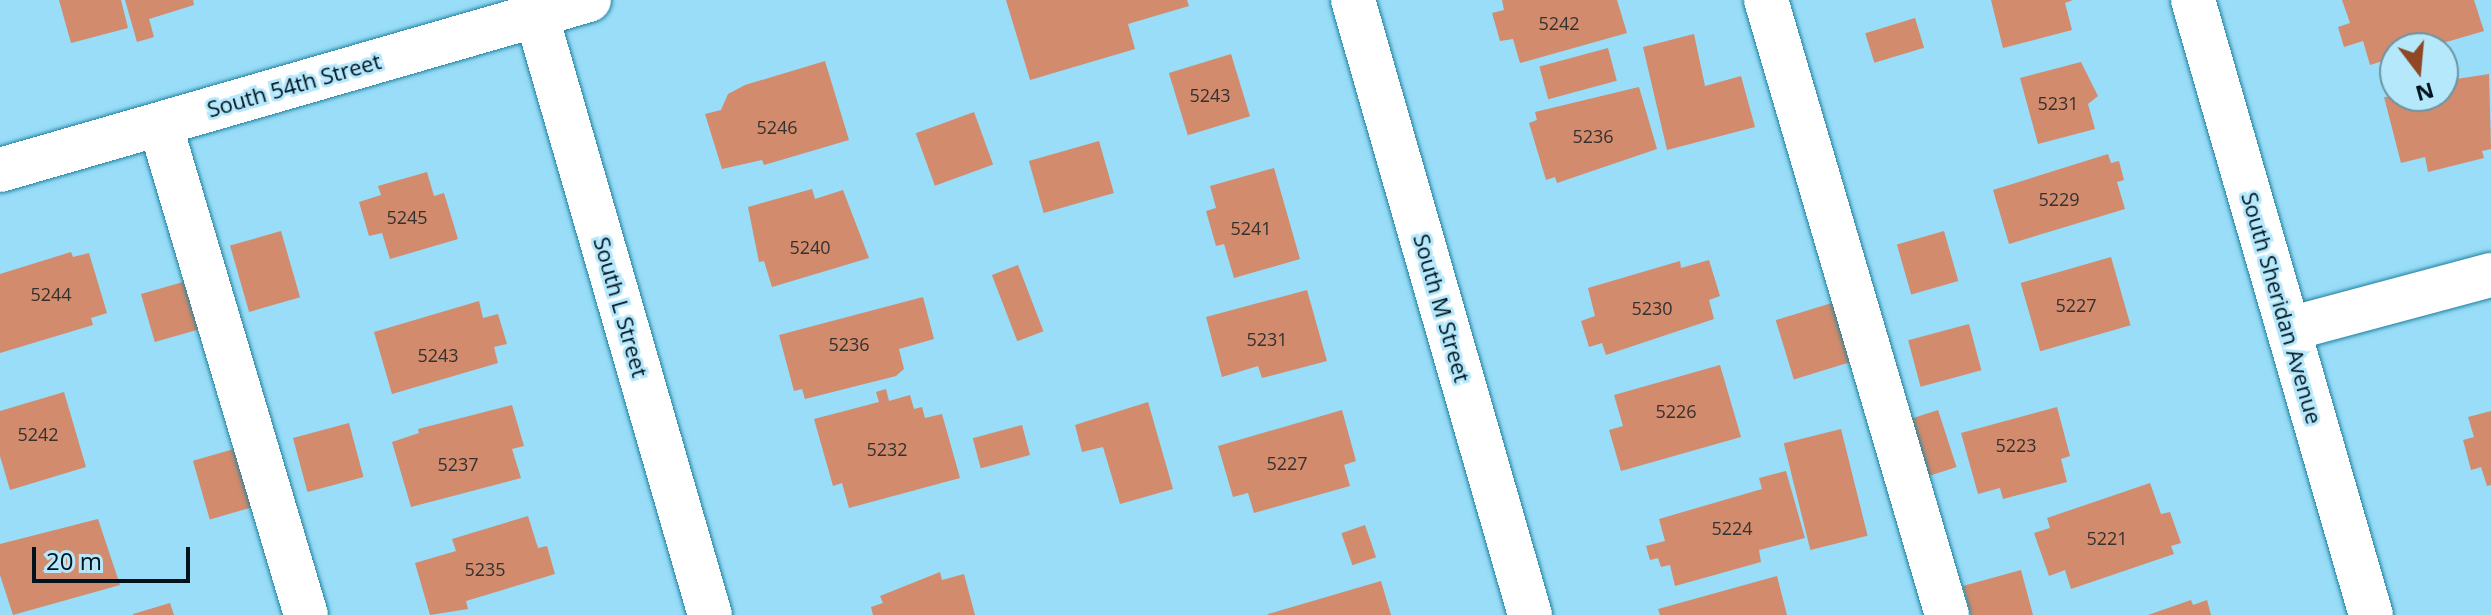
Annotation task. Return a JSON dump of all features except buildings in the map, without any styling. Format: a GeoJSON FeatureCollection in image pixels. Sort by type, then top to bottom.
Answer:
{"type":"FeatureCollection","features":[{"type":"Feature","properties":{"kind":"street","name":"South 54th Street"},"geometry":{"type":"LineString","coordinates":[[0,170],[160,124],[534,8],[589,0]]}},
{"type":"Feature","properties":{"kind":"street","name":"South M Street"},"geometry":{"type":"LineString","coordinates":[[1353,0],[1530,615]]}},
{"type":"Feature","properties":{"kind":"street"},"geometry":{"type":"LineString","coordinates":[[1766,0],[1947,615]]}},
{"type":"Feature","properties":{"kind":"street","name":"South Sheridan Avenue"},"geometry":{"type":"LineString","coordinates":[[2193,0],[2371,615]]}},
{"type":"Feature","properties":{"kind":"street","name":"South L Street"},"geometry":{"type":"LineString","coordinates":[[534,8],[710,615]]}},
{"type":"Feature","properties":{"kind":"street"},"geometry":{"type":"LineString","coordinates":[[160,124],[306,615]]}},
{"type":"Feature","properties":{"kind":"street"},"geometry":{"type":"LineString","coordinates":[[2289,329],[2491,275]]}}]}
